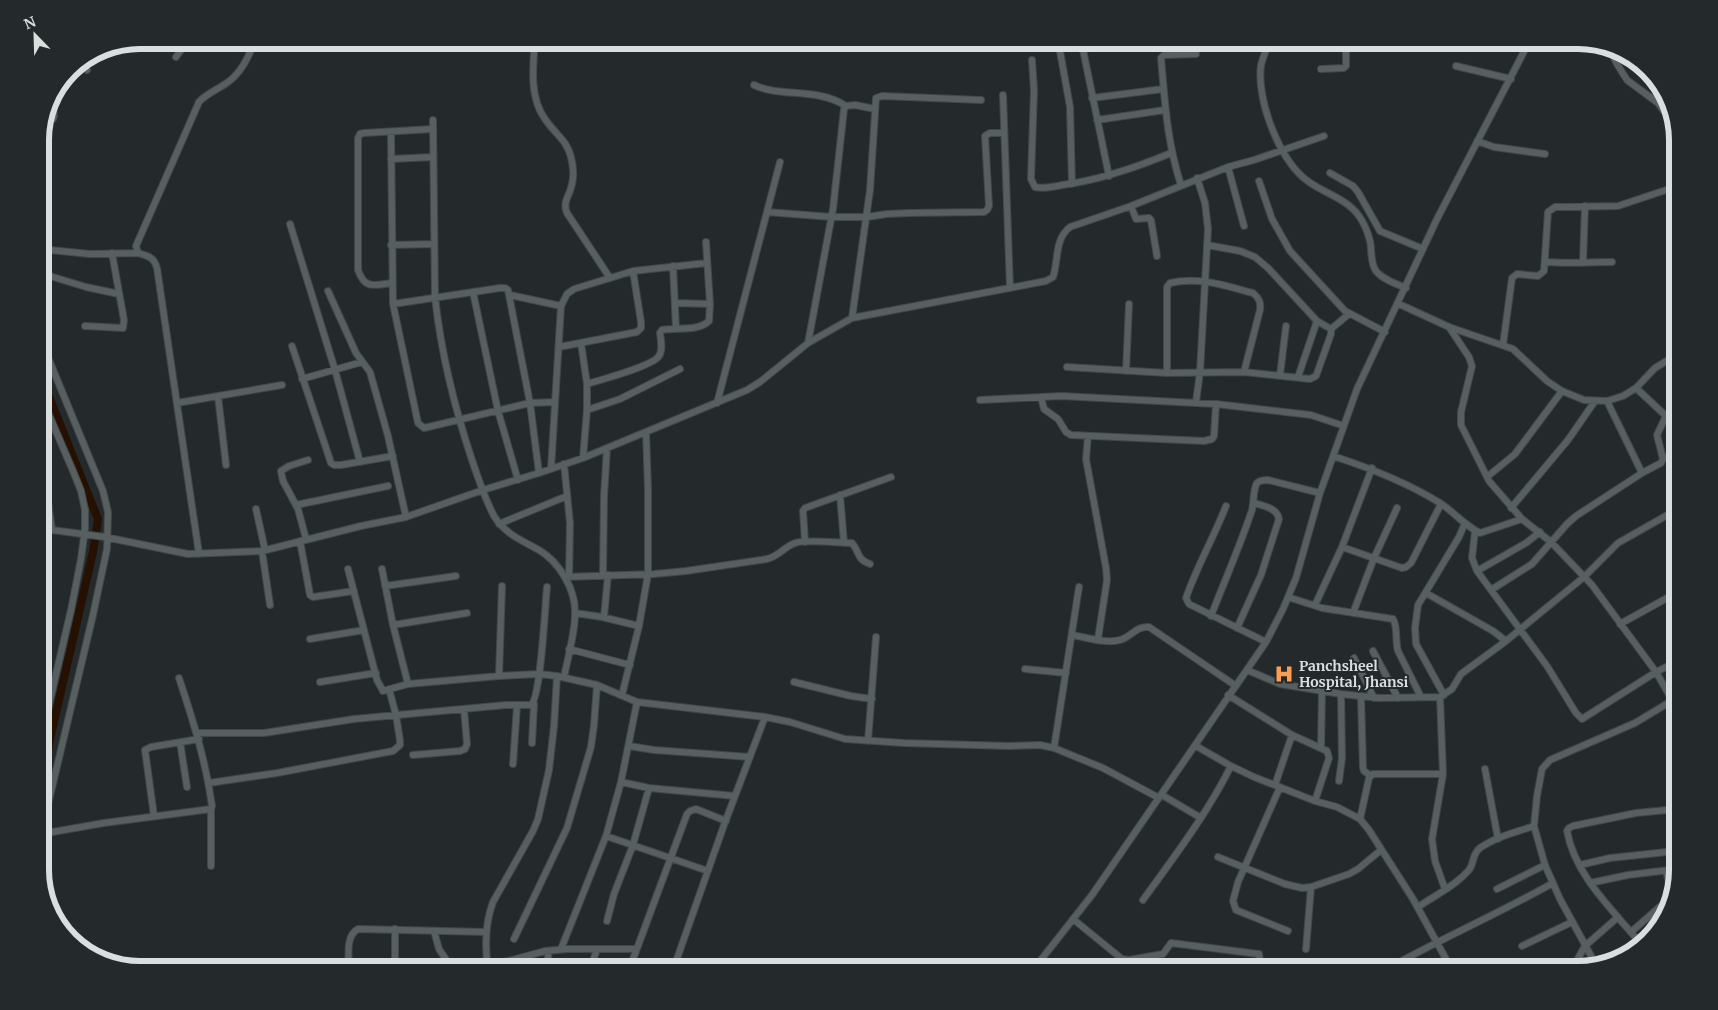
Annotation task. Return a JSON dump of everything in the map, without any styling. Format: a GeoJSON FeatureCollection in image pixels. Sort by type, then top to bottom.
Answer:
{"type":"FeatureCollection","features":[{"type":"Feature","properties":{"kind":"street"},"geometry":{"type":"LineString","coordinates":[[176,57],[182,49]]}},
{"type":"Feature","properties":{"kind":"street"},"geometry":{"type":"LineString","coordinates":[[138,252],[136,246],[199,102],[202,98],[230,81],[252,49]]}},
{"type":"Feature","properties":{"kind":"street"},"geometry":{"type":"LineString","coordinates":[[535,49],[533,83],[537,105],[547,122],[564,139],[571,154],[573,182],[564,207],[610,278]]}},
{"type":"Feature","properties":{"kind":"street"},"geometry":{"type":"LineString","coordinates":[[1060,49],[1070,107],[1072,184]]}},
{"type":"Feature","properties":{"kind":"street"},"geometry":{"type":"LineString","coordinates":[[1083,49],[1108,176]]}},
{"type":"Feature","properties":{"kind":"street"},"geometry":{"type":"LineString","coordinates":[[1267,49],[1262,65],[1262,91],[1274,134],[1282,151],[1295,170],[1308,181],[1343,200],[1353,208],[1361,218],[1370,239],[1373,266],[1376,272],[1406,288]]}},
{"type":"Feature","properties":{"kind":"street"},"geometry":{"type":"LineString","coordinates":[[1321,69],[1346,66],[1346,49]]}},
{"type":"Feature","properties":{"kind":"street"},"geometry":{"type":"LineString","coordinates":[[1040,961],[1095,890],[1266,642],[1288,597],[1302,559],[1320,493],[1357,389],[1399,304],[1423,249],[1526,49]]}},
{"type":"Feature","properties":{"kind":"street"},"geometry":{"type":"LineString","coordinates":[[1181,185],[1171,153],[1165,110],[1161,56],[1196,54]]}},
{"type":"Feature","properties":{"kind":"street"},"geometry":{"type":"LineString","coordinates":[[1613,56],[1627,80],[1658,103],[1665,112]]}},
{"type":"Feature","properties":{"kind":"street"},"geometry":{"type":"LineString","coordinates":[[1032,60],[1034,90],[1032,184],[1039,188],[1072,184],[1108,176],[1136,168],[1171,153]]}},
{"type":"Feature","properties":{"kind":"street"},"geometry":{"type":"LineString","coordinates":[[1456,66],[1511,79]]}},
{"type":"Feature","properties":{"kind":"street"},"geometry":{"type":"LineString","coordinates":[[754,85],[765,89],[831,98],[846,106],[851,105],[875,109]]}},
{"type":"Feature","properties":{"kind":"street"},"geometry":{"type":"LineString","coordinates":[[1092,98],[1163,89]]}},
{"type":"Feature","properties":{"kind":"street"},"geometry":{"type":"LineString","coordinates":[[1003,95],[1010,288]]}},
{"type":"Feature","properties":{"kind":"street"},"geometry":{"type":"LineString","coordinates":[[852,318],[867,217],[876,98],[882,96],[981,100]]}},
{"type":"Feature","properties":{"kind":"street"},"geometry":{"type":"LineString","coordinates":[[808,343],[832,217],[843,114],[846,106]]}},
{"type":"Feature","properties":{"kind":"street"},"geometry":{"type":"LineString","coordinates":[[1097,120],[1165,110]]}},
{"type":"Feature","properties":{"kind":"street"},"geometry":{"type":"LineString","coordinates":[[433,120],[435,297],[438,324],[453,402],[483,490],[499,524],[512,537],[547,556],[567,577],[686,571],[767,559],[774,557],[793,544],[805,542],[853,544],[860,558],[870,564]]}},
{"type":"Feature","properties":{"kind":"street"},"geometry":{"type":"LineString","coordinates":[[392,283],[372,285],[364,282],[358,270],[358,138],[360,134],[364,133],[433,130]]}},
{"type":"Feature","properties":{"kind":"street"},"geometry":{"type":"LineString","coordinates":[[391,132],[393,304],[418,423],[424,428],[530,403],[555,402]]}},
{"type":"Feature","properties":{"kind":"street"},"geometry":{"type":"LineString","coordinates":[[767,212],[832,217],[867,217],[887,214],[984,212],[989,206],[986,136],[990,133],[1004,133]]}},
{"type":"Feature","properties":{"kind":"street"},"geometry":{"type":"LineString","coordinates":[[49,529],[106,538],[168,551],[199,554],[263,550],[406,517],[583,458],[747,390],[760,382],[808,343],[852,318],[1046,281],[1053,277],[1059,240],[1062,233],[1070,227],[1131,206],[1197,178],[1324,136]]}},
{"type":"Feature","properties":{"kind":"street"},"geometry":{"type":"LineString","coordinates":[[1477,141],[1494,147],[1544,154]]}},
{"type":"Feature","properties":{"kind":"street"},"geometry":{"type":"LineString","coordinates":[[391,159],[433,157]]}},
{"type":"Feature","properties":{"kind":"street"},"geometry":{"type":"LineString","coordinates":[[717,403],[780,162]]}},
{"type":"Feature","properties":{"kind":"street"},"geometry":{"type":"LineString","coordinates":[[1228,167],[1244,226]]}},
{"type":"Feature","properties":{"kind":"street"},"geometry":{"type":"LineString","coordinates":[[1330,173],[1352,186],[1358,192],[1380,231],[1423,249]]}},
{"type":"Feature","properties":{"kind":"street"},"geometry":{"type":"LineString","coordinates":[[1196,402],[1200,372],[1208,217],[1197,178]]}},
{"type":"Feature","properties":{"kind":"street"},"geometry":{"type":"LineString","coordinates":[[1259,181],[1272,219],[1282,239],[1315,280],[1349,314],[1385,332]]}},
{"type":"Feature","properties":{"kind":"street"},"geometry":{"type":"LineString","coordinates":[[1503,344],[1512,278],[1517,274],[1541,276],[1544,271],[1548,212],[1555,207],[1618,206],[1669,189]]}},
{"type":"Feature","properties":{"kind":"street"},"geometry":{"type":"LineString","coordinates":[[1131,206],[1136,219],[1146,218],[1151,220],[1157,256]]}},
{"type":"Feature","properties":{"kind":"street"},"geometry":{"type":"LineString","coordinates":[[1583,262],[1585,206]]}},
{"type":"Feature","properties":{"kind":"street"},"geometry":{"type":"LineString","coordinates":[[290,224],[335,370],[360,462]]}},
{"type":"Feature","properties":{"kind":"street"},"geometry":{"type":"LineString","coordinates":[[586,384],[627,371],[656,359],[660,355],[660,333],[662,330],[707,324],[710,317],[710,304],[706,242]]}},
{"type":"Feature","properties":{"kind":"street"},"geometry":{"type":"LineString","coordinates":[[391,245],[434,244]]}},
{"type":"Feature","properties":{"kind":"street"},"geometry":{"type":"LineString","coordinates":[[1207,245],[1240,251],[1255,257],[1268,268],[1317,321],[1331,329]]}},
{"type":"Feature","properties":{"kind":"street"},"geometry":{"type":"LineString","coordinates":[[49,250],[90,254],[138,252],[155,261],[199,554]]}},
{"type":"Feature","properties":{"kind":"street"},"geometry":{"type":"LineString","coordinates":[[85,326],[123,328],[124,320],[112,253]]}},
{"type":"Feature","properties":{"kind":"street"},"geometry":{"type":"LineString","coordinates":[[1546,262],[1568,264],[1612,262]]}},
{"type":"Feature","properties":{"kind":"street"},"geometry":{"type":"LineString","coordinates":[[551,469],[561,306],[567,294],[574,289],[633,271],[708,263]]}},
{"type":"Feature","properties":{"kind":"street"},"geometry":{"type":"LineString","coordinates":[[673,266],[676,329]]}},
{"type":"Feature","properties":{"kind":"street"},"geometry":{"type":"LineString","coordinates":[[559,347],[630,335],[641,328],[633,271]]}},
{"type":"Feature","properties":{"kind":"street"},"geometry":{"type":"LineString","coordinates":[[49,276],[86,287],[119,294]]}},
{"type":"Feature","properties":{"kind":"street"},"geometry":{"type":"LineString","coordinates":[[1167,373],[1167,287],[1170,283],[1176,282],[1205,281],[1253,293],[1258,297],[1261,304],[1244,372]]}},
{"type":"Feature","properties":{"kind":"street"},"geometry":{"type":"LineString","coordinates":[[393,304],[506,288],[510,295],[530,403],[538,473]]}},
{"type":"Feature","properties":{"kind":"street"},"geometry":{"type":"LineString","coordinates":[[328,291],[356,353],[370,372],[373,380],[393,456],[406,517]]}},
{"type":"Feature","properties":{"kind":"street"},"geometry":{"type":"LineString","coordinates":[[473,292],[498,411],[518,480]]}},
{"type":"Feature","properties":{"kind":"street"},"geometry":{"type":"LineString","coordinates":[[510,295],[561,306]]}},
{"type":"Feature","properties":{"kind":"street"},"geometry":{"type":"LineString","coordinates":[[675,303],[710,304]]}},
{"type":"Feature","properties":{"kind":"street"},"geometry":{"type":"LineString","coordinates":[[1126,371],[1129,304]]}},
{"type":"Feature","properties":{"kind":"street"},"geometry":{"type":"LineString","coordinates":[[1399,304],[1448,327],[1503,344],[1513,349],[1547,381],[1562,391],[1584,400],[1607,401],[1623,396],[1636,388],[1655,368],[1669,359]]}},
{"type":"Feature","properties":{"kind":"street"},"geometry":{"type":"LineString","coordinates":[[1067,368],[1167,373],[1244,372],[1310,379],[1318,375],[1331,329],[1349,314]]}},
{"type":"Feature","properties":{"kind":"street"},"geometry":{"type":"LineString","coordinates":[[1298,377],[1317,321]]}},
{"type":"Feature","properties":{"kind":"street"},"geometry":{"type":"LineString","coordinates":[[1280,375],[1286,326]]}},
{"type":"Feature","properties":{"kind":"street"},"geometry":{"type":"LineString","coordinates":[[1448,327],[1471,362],[1472,370],[1461,412],[1461,424],[1487,477],[1522,519],[1551,542],[1584,577],[1669,690]]}},
{"type":"Feature","properties":{"kind":"street"},"geometry":{"type":"LineString","coordinates":[[581,343],[586,384],[583,458]]}},
{"type":"Feature","properties":{"kind":"street"},"geometry":{"type":"LineString","coordinates":[[292,346],[330,462],[334,465],[341,465],[393,456]]}},
{"type":"Feature","properties":{"kind":"street"},"geometry":{"type":"LineString","coordinates":[[49,360],[107,505],[109,524],[93,615],[49,802]]}},
{"type":"Feature","properties":{"kind":"street"},"geometry":{"type":"LineString","coordinates":[[302,379],[362,362]]}},
{"type":"Feature","properties":{"kind":"street"},"geometry":{"type":"LineString","coordinates":[[586,410],[620,399],[680,369]]}},
{"type":"Feature","properties":{"kind":"street"},"geometry":{"type":"LineString","coordinates":[[177,403],[282,385]]}},
{"type":"Feature","properties":{"kind":"street"},"geometry":{"type":"LineString","coordinates":[[1636,388],[1669,418]]}},
{"type":"Feature","properties":{"kind":"street"},"geometry":{"type":"LineString","coordinates":[[1487,477],[1515,454],[1562,391]]}},
{"type":"Feature","properties":{"kind":"street"},"geometry":{"type":"LineString","coordinates":[[218,396],[226,465]]}},
{"type":"Feature","properties":{"kind":"street"},"geometry":{"type":"LineString","coordinates":[[980,400],[1061,396],[1196,402],[1311,415],[1344,426]]}},
{"type":"Feature","properties":{"kind":"street"},"geometry":{"type":"LineString","coordinates":[[1041,397],[1044,409],[1058,419],[1068,434],[1208,441],[1214,436],[1216,404]]}},
{"type":"Feature","properties":{"kind":"street"},"geometry":{"type":"LineString","coordinates":[[1512,508],[1568,440],[1595,401]]}},
{"type":"Feature","properties":{"kind":"street"},"geometry":{"type":"LineString","coordinates":[[1607,401],[1642,473]]}},
{"type":"Feature","properties":{"kind":"street"},"geometry":{"type":"LineString","coordinates":[[49,415],[81,491],[87,535],[49,704]]}},
{"type":"Feature","properties":{"kind":"street"},"geometry":{"type":"LineString","coordinates":[[1663,459],[1657,435],[1666,416]]}},
{"type":"Feature","properties":{"kind":"street"},"geometry":{"type":"LineString","coordinates":[[622,695],[639,626],[648,574],[646,432]]}},
{"type":"Feature","properties":{"kind":"street"},"geometry":{"type":"LineString","coordinates":[[1088,436],[1086,459],[1107,580],[1098,639]]}},
{"type":"Feature","properties":{"kind":"street"},"geometry":{"type":"LineString","coordinates":[[604,618],[604,496],[607,448]]}},
{"type":"Feature","properties":{"kind":"street"},"geometry":{"type":"LineString","coordinates":[[1333,456],[1372,468],[1441,504],[1480,534],[1522,519]]}},
{"type":"Feature","properties":{"kind":"street"},"geometry":{"type":"LineString","coordinates":[[1491,590],[1532,564],[1576,516],[1642,473],[1662,463],[1663,459],[1669,456]]}},
{"type":"Feature","properties":{"kind":"street"},"geometry":{"type":"LineString","coordinates":[[308,460],[289,466],[281,471],[296,505],[303,540],[310,595],[313,597],[354,591]]}},
{"type":"Feature","properties":{"kind":"street"},"geometry":{"type":"LineString","coordinates":[[487,961],[486,932],[493,902],[538,819],[549,770],[561,677],[569,649],[575,613],[567,577],[570,523],[564,464]]}},
{"type":"Feature","properties":{"kind":"street"},"geometry":{"type":"LineString","coordinates":[[1316,606],[1342,547],[1372,468]]}},
{"type":"Feature","properties":{"kind":"street"},"geometry":{"type":"LineString","coordinates":[[805,542],[804,510],[891,477]]}},
{"type":"Feature","properties":{"kind":"street"},"geometry":{"type":"LineString","coordinates":[[1211,616],[1254,503],[1258,482],[1263,480],[1320,493]]}},
{"type":"Feature","properties":{"kind":"street"},"geometry":{"type":"LineString","coordinates":[[296,505],[388,486]]}},
{"type":"Feature","properties":{"kind":"street"},"geometry":{"type":"LineString","coordinates":[[840,495],[844,543]]}},
{"type":"Feature","properties":{"kind":"street"},"geometry":{"type":"LineString","coordinates":[[499,524],[567,496]]}},
{"type":"Feature","properties":{"kind":"street"},"geometry":{"type":"LineString","coordinates":[[1237,628],[1261,575],[1279,519],[1273,509],[1254,503]]}},
{"type":"Feature","properties":{"kind":"street"},"geometry":{"type":"LineString","coordinates":[[1342,547],[1402,568],[1409,565],[1441,504]]}},
{"type":"Feature","properties":{"kind":"street"},"geometry":{"type":"LineString","coordinates":[[1226,506],[1218,528],[1197,568],[1186,598],[1189,604],[1266,642]]}},
{"type":"Feature","properties":{"kind":"street"},"geometry":{"type":"LineString","coordinates":[[1353,613],[1374,558],[1397,508]]}},
{"type":"Feature","properties":{"kind":"street"},"geometry":{"type":"LineString","coordinates":[[49,509],[52,530]]}},
{"type":"Feature","properties":{"kind":"street"},"geometry":{"type":"LineString","coordinates":[[256,510],[270,605]]}},
{"type":"Feature","properties":{"kind":"street"},"geometry":{"type":"LineString","coordinates":[[1247,670],[1280,684],[1361,697],[1421,698],[1442,696],[1452,689],[1461,674],[1506,642],[1584,577],[1618,543],[1669,514]]}},
{"type":"Feature","properties":{"kind":"street"},"geometry":{"type":"LineString","coordinates":[[1444,889],[1434,860],[1432,839],[1443,774],[1442,696],[1414,639],[1418,605],[1465,523]]}},
{"type":"Feature","properties":{"kind":"street"},"geometry":{"type":"LineString","coordinates":[[1476,531],[1472,558],[1477,572],[1547,666],[1576,713],[1582,719],[1669,666]]}},
{"type":"Feature","properties":{"kind":"street"},"geometry":{"type":"LineString","coordinates":[[1477,572],[1526,543],[1540,532]]}},
{"type":"Feature","properties":{"kind":"street"},"geometry":{"type":"LineString","coordinates":[[348,569],[382,690],[389,690],[408,684],[539,674],[597,685],[637,702],[765,717],[790,722],[845,739],[904,743],[1040,745],[1054,748],[1103,768],[1201,818]]}},
{"type":"Feature","properties":{"kind":"street"},"geometry":{"type":"LineString","coordinates":[[382,569],[393,625],[408,684]]}},
{"type":"Feature","properties":{"kind":"street"},"geometry":{"type":"LineString","coordinates":[[385,586],[456,576]]}},
{"type":"Feature","properties":{"kind":"street"},"geometry":{"type":"LineString","coordinates":[[500,676],[502,586]]}},
{"type":"Feature","properties":{"kind":"street"},"geometry":{"type":"LineString","coordinates":[[532,743],[534,704],[539,674],[547,587]]}},
{"type":"Feature","properties":{"kind":"street"},"geometry":{"type":"LineString","coordinates":[[1054,748],[1079,587]]}},
{"type":"Feature","properties":{"kind":"street"},"geometry":{"type":"LineString","coordinates":[[1426,593],[1493,631],[1506,642]]}},
{"type":"Feature","properties":{"kind":"street"},"geometry":{"type":"LineString","coordinates":[[1288,597],[1316,606],[1391,618],[1395,621],[1398,651],[1421,698]]}},
{"type":"Feature","properties":{"kind":"street"},"geometry":{"type":"LineString","coordinates":[[1620,624],[1669,597]]}},
{"type":"Feature","properties":{"kind":"street"},"geometry":{"type":"LineString","coordinates":[[393,625],[467,613]]}},
{"type":"Feature","properties":{"kind":"street"},"geometry":{"type":"LineString","coordinates":[[575,613],[639,626]]}},
{"type":"Feature","properties":{"kind":"street"},"geometry":{"type":"LineString","coordinates":[[1072,635],[1119,640],[1140,628],[1149,628],[1236,686]]}},
{"type":"Feature","properties":{"kind":"street"},"geometry":{"type":"LineString","coordinates":[[310,640],[364,630]]}},
{"type":"Feature","properties":{"kind":"street"},"geometry":{"type":"LineString","coordinates":[[868,741],[876,637]]}},
{"type":"Feature","properties":{"kind":"street"},"geometry":{"type":"LineString","coordinates":[[569,649],[630,665]]}},
{"type":"Feature","properties":{"kind":"street"},"geometry":{"type":"LineString","coordinates":[[1373,651],[1398,698]]}},
{"type":"Feature","properties":{"kind":"street"},"geometry":{"type":"LineString","coordinates":[[1354,658],[1374,698]]}},
{"type":"Feature","properties":{"kind":"street"},"geometry":{"type":"LineString","coordinates":[[1025,669],[1066,673]]}},
{"type":"Feature","properties":{"kind":"street"},"geometry":{"type":"LineString","coordinates":[[320,682],[376,673]]}},
{"type":"Feature","properties":{"kind":"street"},"geometry":{"type":"LineString","coordinates":[[179,678],[198,736],[209,783],[212,806],[211,866]]}},
{"type":"Feature","properties":{"kind":"street"},"geometry":{"type":"LineString","coordinates":[[794,682],[850,696],[872,699]]}},
{"type":"Feature","properties":{"kind":"street"},"geometry":{"type":"LineString","coordinates":[[514,939],[567,828],[591,747],[597,685]]}},
{"type":"Feature","properties":{"kind":"street"},"geometry":{"type":"LineString","coordinates":[[209,783],[277,773],[393,751],[400,746],[396,715],[389,690]]}},
{"type":"Feature","properties":{"kind":"street"},"geometry":{"type":"LineString","coordinates":[[1321,748],[1322,691]]}},
{"type":"Feature","properties":{"kind":"street"},"geometry":{"type":"LineString","coordinates":[[1339,781],[1342,758],[1340,694]]}},
{"type":"Feature","properties":{"kind":"street"},"geometry":{"type":"LineString","coordinates":[[1228,695],[1292,735],[1327,751],[1329,758],[1315,801]]}},
{"type":"Feature","properties":{"kind":"street"},"geometry":{"type":"LineString","coordinates":[[1361,697],[1363,768],[1371,776]]}},
{"type":"Feature","properties":{"kind":"street"},"geometry":{"type":"LineString","coordinates":[[561,949],[606,836],[621,782],[637,702]]}},
{"type":"Feature","properties":{"kind":"street"},"geometry":{"type":"LineString","coordinates":[[1593,960],[1572,922],[1545,865],[1534,826],[1536,796],[1542,769],[1546,763],[1635,723],[1669,702]]}},
{"type":"Feature","properties":{"kind":"street"},"geometry":{"type":"LineString","coordinates":[[154,816],[145,750],[151,747],[180,742],[198,736],[270,732],[339,721],[534,704]]}},
{"type":"Feature","properties":{"kind":"street"},"geometry":{"type":"LineString","coordinates":[[513,764],[517,706]]}},
{"type":"Feature","properties":{"kind":"street"},"geometry":{"type":"LineString","coordinates":[[413,755],[465,749],[467,744],[464,709]]}},
{"type":"Feature","properties":{"kind":"street"},"geometry":{"type":"LineString","coordinates":[[676,961],[765,717]]}},
{"type":"Feature","properties":{"kind":"street"},"geometry":{"type":"LineString","coordinates":[[1288,931],[1236,910],[1233,900],[1277,786],[1292,735]]}},
{"type":"Feature","properties":{"kind":"street"},"geometry":{"type":"LineString","coordinates":[[180,742],[187,787]]}},
{"type":"Feature","properties":{"kind":"street"},"geometry":{"type":"LineString","coordinates":[[629,746],[654,750],[750,757]]}},
{"type":"Feature","properties":{"kind":"street"},"geometry":{"type":"LineString","coordinates":[[1196,746],[1231,766],[1315,801],[1337,807],[1360,819],[1418,907],[1447,961]]}},
{"type":"Feature","properties":{"kind":"street"},"geometry":{"type":"LineString","coordinates":[[1143,900],[1201,818],[1231,766]]}},
{"type":"Feature","properties":{"kind":"street"},"geometry":{"type":"LineString","coordinates":[[1485,768],[1498,839]]}},
{"type":"Feature","properties":{"kind":"street"},"geometry":{"type":"LineString","coordinates":[[1371,776],[1373,774],[1443,774]]}},
{"type":"Feature","properties":{"kind":"street"},"geometry":{"type":"LineString","coordinates":[[1360,819],[1371,776]]}},
{"type":"Feature","properties":{"kind":"street"},"geometry":{"type":"LineString","coordinates":[[621,782],[649,788],[735,796]]}},
{"type":"Feature","properties":{"kind":"street"},"geometry":{"type":"LineString","coordinates":[[607,921],[614,894],[633,845],[649,788]]}},
{"type":"Feature","properties":{"kind":"street"},"geometry":{"type":"LineString","coordinates":[[49,834],[104,823],[211,809]]}},
{"type":"Feature","properties":{"kind":"street"},"geometry":{"type":"LineString","coordinates":[[632,961],[687,814],[690,811],[698,810],[726,821]]}},
{"type":"Feature","properties":{"kind":"street"},"geometry":{"type":"LineString","coordinates":[[1637,939],[1590,884],[1580,865],[1567,831],[1569,828],[1636,813],[1669,810]]}},
{"type":"Feature","properties":{"kind":"street"},"geometry":{"type":"LineString","coordinates":[[1418,907],[1468,872],[1473,856],[1480,848],[1498,839],[1534,826]]}},
{"type":"Feature","properties":{"kind":"street"},"geometry":{"type":"LineString","coordinates":[[606,836],[708,870]]}},
{"type":"Feature","properties":{"kind":"street"},"geometry":{"type":"LineString","coordinates":[[1218,858],[1285,884],[1302,888],[1311,887],[1358,870],[1381,850]]}},
{"type":"Feature","properties":{"kind":"street"},"geometry":{"type":"LineString","coordinates":[[1580,865],[1610,858],[1667,852]]}},
{"type":"Feature","properties":{"kind":"street"},"geometry":{"type":"LineString","coordinates":[[1497,889],[1545,865]]}},
{"type":"Feature","properties":{"kind":"street"},"geometry":{"type":"LineString","coordinates":[[1590,884],[1628,875],[1666,871],[1668,881]]}},
{"type":"Feature","properties":{"kind":"street"},"geometry":{"type":"LineString","coordinates":[[1401,961],[1437,941],[1503,911],[1553,883]]}},
{"type":"Feature","properties":{"kind":"street"},"geometry":{"type":"LineString","coordinates":[[1306,949],[1311,887]]}},
{"type":"Feature","properties":{"kind":"street"},"geometry":{"type":"LineString","coordinates":[[1632,932],[1663,903]]}},
{"type":"Feature","properties":{"kind":"street"},"geometry":{"type":"LineString","coordinates":[[1577,961],[1585,946],[1618,917]]}},
{"type":"Feature","properties":{"kind":"street"},"geometry":{"type":"LineString","coordinates":[[1073,919],[1122,959],[1128,960],[1163,954],[1171,943],[1259,954],[1260,961]]}},
{"type":"Feature","properties":{"kind":"street"},"geometry":{"type":"LineString","coordinates":[[1522,946],[1572,922]]}},
{"type":"Feature","properties":{"kind":"street"},"geometry":{"type":"LineString","coordinates":[[349,961],[350,938],[352,933],[358,929],[486,932]]}},
{"type":"Feature","properties":{"kind":"street"},"geometry":{"type":"LineString","coordinates":[[395,929],[395,961]]}},
{"type":"Feature","properties":{"kind":"street"},"geometry":{"type":"LineString","coordinates":[[434,931],[439,949],[447,961]]}},
{"type":"Feature","properties":{"kind":"street"},"geometry":{"type":"LineString","coordinates":[[513,961],[561,949],[636,949]]}},
{"type":"Feature","properties":{"kind":"street"},"geometry":{"type":"LineString","coordinates":[[593,961],[597,949]]}},
{"type":"Feature","properties":{"kind":"street"},"geometry":{"type":"LineString","coordinates":[[547,961],[549,951]]}},
{"type":"Feature","properties":{"kind":"waterway"},"geometry":{"type":"LineString","coordinates":[[49,396],[98,519],[93,552],[49,744]]}},
{"type":"Feature","properties":{"kind":"place","name":"Panchsheel Hospital, Jhansi"},"geometry":{"type":"Point","coordinates":[1284,674]}}]}
